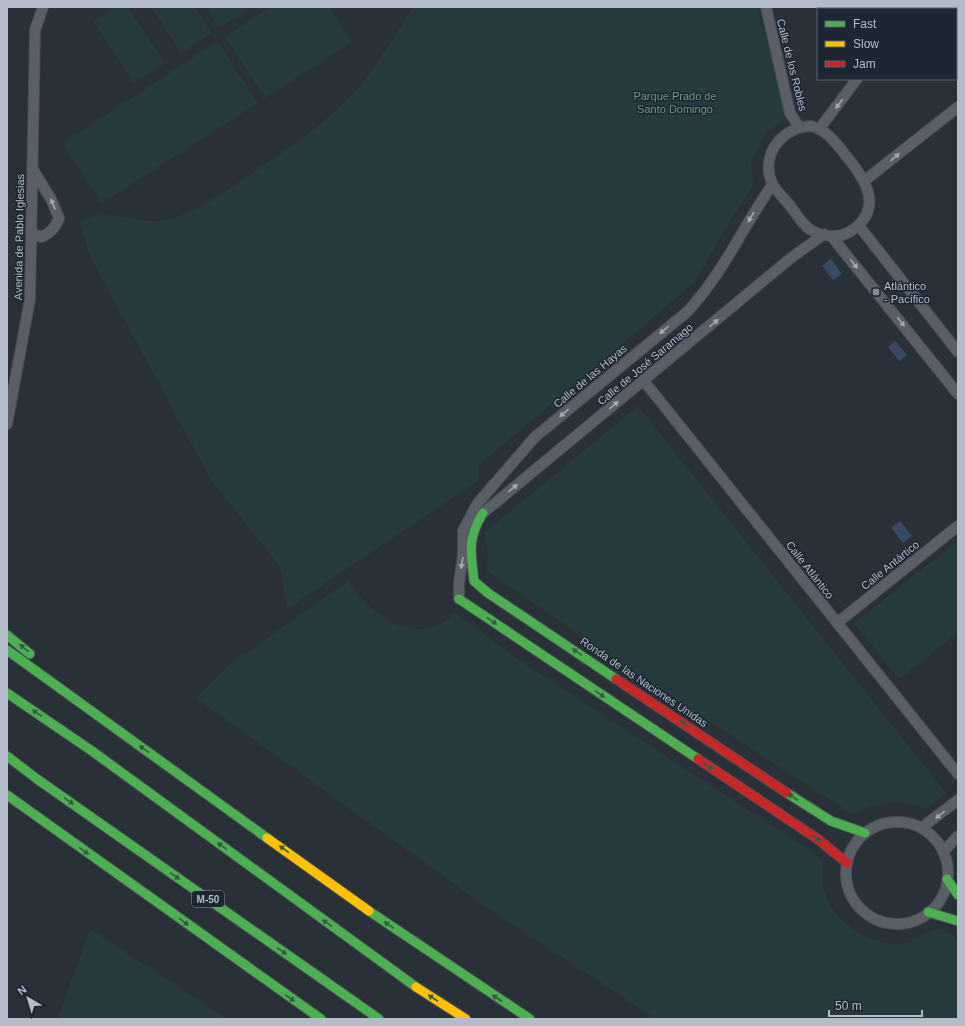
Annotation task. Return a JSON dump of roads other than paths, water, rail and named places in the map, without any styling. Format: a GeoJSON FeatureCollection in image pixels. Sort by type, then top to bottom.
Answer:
{"type":"FeatureCollection","features":[{"type":"Feature","properties":{"kind":"main road","name":"Ronda de las Naciones Unidas"},"geometry":{"type":"LineString","coordinates":[[483,513],[474,526],[469,540],[474,581],[488,593],[805,805],[831,821],[865,833]]}},
{"type":"Feature","properties":{"kind":"main road"},"geometry":{"type":"LineString","coordinates":[[459,599],[812,836],[847,863]]}},
{"type":"Feature","properties":{"kind":"main road"},"geometry":{"type":"LineString","coordinates":[[7,635],[35,658]]}},
{"type":"Feature","properties":{"kind":"main road"},"geometry":{"type":"LineString","coordinates":[[7,650],[372,913],[530,1019]]}},
{"type":"Feature","properties":{"kind":"main road"},"geometry":{"type":"LineString","coordinates":[[19,689],[92,751]]}},
{"type":"Feature","properties":{"kind":"main road"},"geometry":{"type":"LineString","coordinates":[[7,693],[92,751],[405,980],[466,1019]]}},
{"type":"Feature","properties":{"kind":"main road"},"geometry":{"type":"LineString","coordinates":[[85,694],[159,749],[196,786]]}},
{"type":"Feature","properties":{"kind":"main road","name":"M-50"},"geometry":{"type":"LineString","coordinates":[[7,756],[37,779],[379,1019]]}},
{"type":"Feature","properties":{"kind":"main road"},"geometry":{"type":"LineString","coordinates":[[7,762],[37,779]]}},
{"type":"Feature","properties":{"kind":"main road"},"geometry":{"type":"LineString","coordinates":[[7,795],[321,1019]]}},
{"type":"Feature","properties":{"kind":"main road"},"geometry":{"type":"LineString","coordinates":[[947,879],[958,895]]}},
{"type":"Feature","properties":{"kind":"main road"},"geometry":{"type":"LineString","coordinates":[[928,912],[958,921]]}},
{"type":"Feature","properties":{"kind":"street","name":"Avenida de Pablo Iglesias"},"geometry":{"type":"LineString","coordinates":[[7,424],[30,299],[35,30],[42,7]]}},
{"type":"Feature","properties":{"kind":"street","name":"Calle de los Robles"},"geometry":{"type":"LineString","coordinates":[[766,7],[790,113],[799,127]]}},
{"type":"Feature","properties":{"kind":"street"},"geometry":{"type":"LineString","coordinates":[[820,128],[856,80]]}},
{"type":"Feature","properties":{"kind":"street"},"geometry":{"type":"LineString","coordinates":[[864,181],[958,107]]}},
{"type":"Feature","properties":{"kind":"street"},"geometry":{"type":"LineString","coordinates":[[799,127],[820,128],[835,142],[864,181],[869,192],[870,200],[867,213],[859,226],[845,235],[828,235],[809,228],[772,185],[769,163],[770,156],[776,144],[782,138],[799,127]]}},
{"type":"Feature","properties":{"kind":"street"},"geometry":{"type":"LineString","coordinates":[[31,232],[41,237],[49,234],[55,227],[59,218],[51,199],[32,168]]}},
{"type":"Feature","properties":{"kind":"street","name":"Calle de las Hayas"},"geometry":{"type":"LineString","coordinates":[[459,599],[458,583],[463,555],[463,531],[477,504],[535,437],[686,312],[700,298],[712,283],[754,211],[772,185]]}},
{"type":"Feature","properties":{"kind":"street"},"geometry":{"type":"LineString","coordinates":[[859,226],[958,352]]}},
{"type":"Feature","properties":{"kind":"street"},"geometry":{"type":"LineString","coordinates":[[828,235],[958,394]]}},
{"type":"Feature","properties":{"kind":"street","name":"Calle de José Saramago"},"geometry":{"type":"LineString","coordinates":[[483,513],[785,263],[828,235]]}},
{"type":"Feature","properties":{"kind":"street","name":"Calle Atlántico"},"geometry":{"type":"LineString","coordinates":[[644,381],[958,774]]}},
{"type":"Feature","properties":{"kind":"street","name":"Calle Antártico"},"geometry":{"type":"LineString","coordinates":[[837,624],[958,526]]}},
{"type":"Feature","properties":{"kind":"street"},"geometry":{"type":"LineString","coordinates":[[921,828],[958,800]]}},
{"type":"Feature","properties":{"kind":"street"},"geometry":{"type":"LineString","coordinates":[[896,822],[906,823],[921,828],[932,836],[943,852],[947,866],[947,879],[943,893],[934,907],[914,920],[903,923],[880,921],[868,915],[860,909],[848,888],[846,873],[847,863],[854,846],[865,833],[874,827],[896,822]]}},
{"type":"Feature","properties":{"kind":"street"},"geometry":{"type":"LineString","coordinates":[[943,852],[958,836]]}},
{"type":"Feature","properties":{"kind":"water"},"geometry":{"type":"Polygon","coordinates":[[[831,259],[842,274],[833,280],[822,266],[831,259]]]}},
{"type":"Feature","properties":{"kind":"water"},"geometry":{"type":"Polygon","coordinates":[[[895,341],[907,355],[899,361],[888,347],[895,341]]]}},
{"type":"Feature","properties":{"kind":"water"},"geometry":{"type":"Polygon","coordinates":[[[900,521],[912,536],[903,543],[891,528],[900,521]]]}},
{"type":"Feature","properties":{"kind":"place","name":"Atlántico - Pacífico"},"geometry":{"type":"Point","coordinates":[876,292]}},
{"type":"Feature","properties":{"kind":"park label","name":"Parque Prado de Santo Domingo"},"geometry":{"type":"Point","coordinates":[675,102]}}]}
